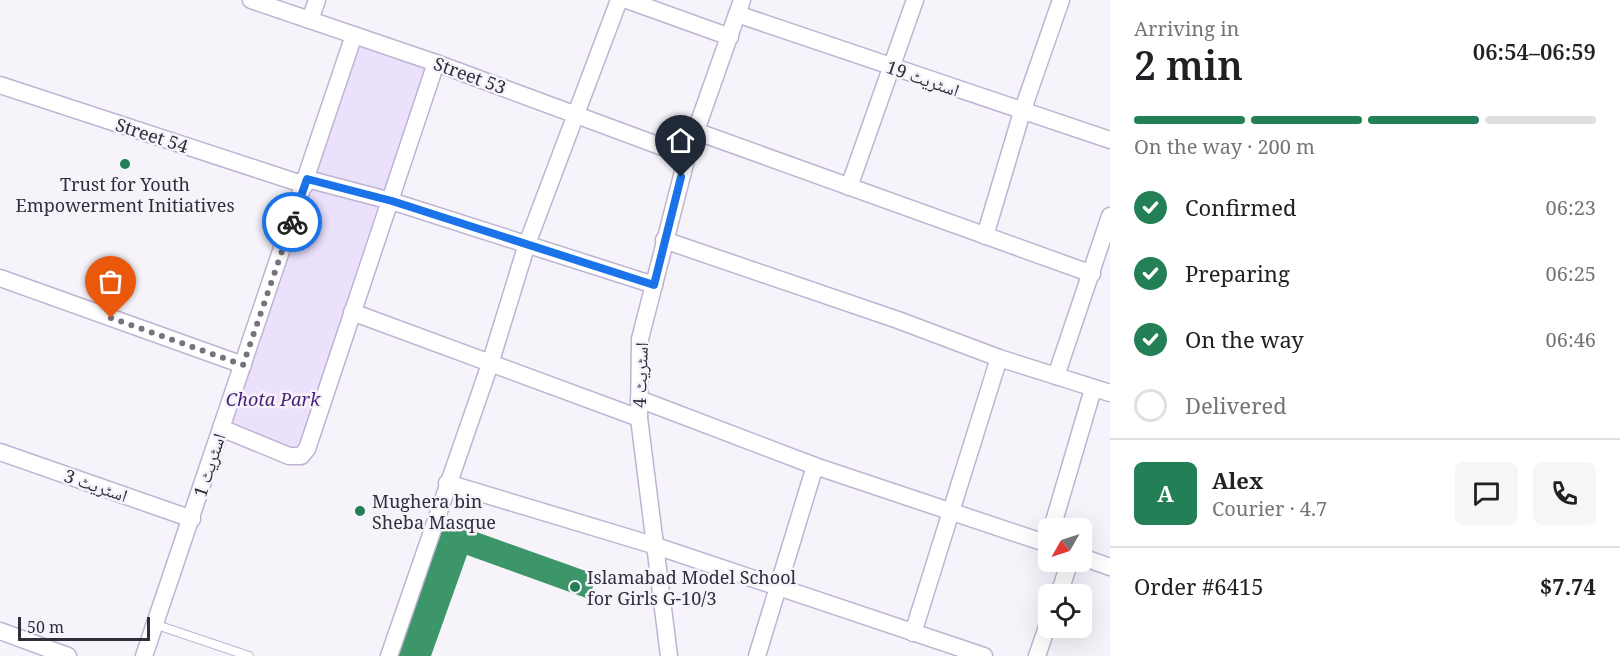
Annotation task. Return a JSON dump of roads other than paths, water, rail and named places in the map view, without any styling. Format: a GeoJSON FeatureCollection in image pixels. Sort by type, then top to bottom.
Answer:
{"type":"FeatureCollection","features":[{"type":"Feature","properties":{"kind":"street","name":"Street 53"},"geometry":{"type":"LineString","coordinates":[[251,0],[436,63],[687,156]]}},
{"type":"Feature","properties":{"kind":"street"},"geometry":{"type":"LineString","coordinates":[[310,20],[317,0]]}},
{"type":"Feature","properties":{"kind":"street"},"geometry":{"type":"LineString","coordinates":[[389,656],[490,364],[527,244],[619,0]]}},
{"type":"Feature","properties":{"kind":"street"},"geometry":{"type":"LineString","coordinates":[[627,0],[730,38]]}},
{"type":"Feature","properties":{"kind":"street"},"geometry":{"type":"LineString","coordinates":[[849,187],[915,0]]}},
{"type":"Feature","properties":{"kind":"street"},"geometry":{"type":"LineString","coordinates":[[985,236],[1022,112],[1061,0]]}},
{"type":"Feature","properties":{"kind":"street","name":"اسٹریٹ 4"},"geometry":{"type":"LineString","coordinates":[[669,656],[653,545],[639,418],[640,339],[687,156],[739,7]]}},
{"type":"Feature","properties":{"kind":"street","name":"اسٹریٹ 19"},"geometry":{"type":"LineString","coordinates":[[739,7],[892,67],[1110,140]]}},
{"type":"Feature","properties":{"kind":"street","name":"اسٹریٹ 1"},"geometry":{"type":"LineString","coordinates":[[144,656],[354,35]]}},
{"type":"Feature","properties":{"kind":"street"},"geometry":{"type":"LineString","coordinates":[[221,428],[290,456],[301,456],[307,449],[352,312],[392,201],[436,63]]}},
{"type":"Feature","properties":{"kind":"street","name":"Street 54"},"geometry":{"type":"LineString","coordinates":[[0,85],[306,182],[392,201],[654,285]]}},
{"type":"Feature","properties":{"kind":"street"},"geometry":{"type":"LineString","coordinates":[[695,131],[1092,274]]}},
{"type":"Feature","properties":{"kind":"street"},"geometry":{"type":"LineString","coordinates":[[1056,376],[1110,216]]}},
{"type":"Feature","properties":{"kind":"street"},"geometry":{"type":"LineString","coordinates":[[664,240],[898,320],[999,358],[1110,393]]}},
{"type":"Feature","properties":{"kind":"street"},"geometry":{"type":"LineString","coordinates":[[0,278],[243,365]]}},
{"type":"Feature","properties":{"kind":"street"},"geometry":{"type":"LineString","coordinates":[[352,312],[639,418]]}},
{"type":"Feature","properties":{"kind":"street"},"geometry":{"type":"LineString","coordinates":[[913,633],[999,358]]}},
{"type":"Feature","properties":{"kind":"street"},"geometry":{"type":"LineString","coordinates":[[1055,518],[1094,388]]}},
{"type":"Feature","properties":{"kind":"street"},"geometry":{"type":"LineString","coordinates":[[639,399],[815,466],[952,513],[1038,536]]}},
{"type":"Feature","properties":{"kind":"street","name":"اسٹریٹ 3"},"geometry":{"type":"LineString","coordinates":[[0,452],[192,519]]}},
{"type":"Feature","properties":{"kind":"street"},"geometry":{"type":"LineString","coordinates":[[757,656],[815,466]]}},
{"type":"Feature","properties":{"kind":"street"},"geometry":{"type":"LineString","coordinates":[[447,483],[653,545],[779,587],[913,633],[949,651],[984,656]]}},
{"type":"Feature","properties":{"kind":"street"},"geometry":{"type":"LineString","coordinates":[[1092,561],[1110,567]]}},
{"type":"Feature","properties":{"kind":"street"},"geometry":{"type":"LineString","coordinates":[[0,631],[68,656]]}},
{"type":"Feature","properties":{"kind":"street"},"geometry":{"type":"LineString","coordinates":[[1037,656],[1043,638]]}},
{"type":"Feature","properties":{"kind":"lane"},"geometry":{"type":"LineString","coordinates":[[154,624],[249,656]]}},
{"type":"Feature","properties":{"kind":"place","name":"Trust for Youth Empowerment Initiatives"},"geometry":{"type":"Point","coordinates":[125,164]}},
{"type":"Feature","properties":{"kind":"place","name":"Mughera bin Sheba Masque"},"geometry":{"type":"Point","coordinates":[360,511]}},
{"type":"Feature","properties":{"kind":"place","name":"Islamabad Model School for Girls G-10/3"},"geometry":{"type":"Point","coordinates":[575,587]}},
{"type":"Feature","properties":{"kind":"park label","name":"Chota Park"},"geometry":{"type":"Point","coordinates":[273,399]}}]}
